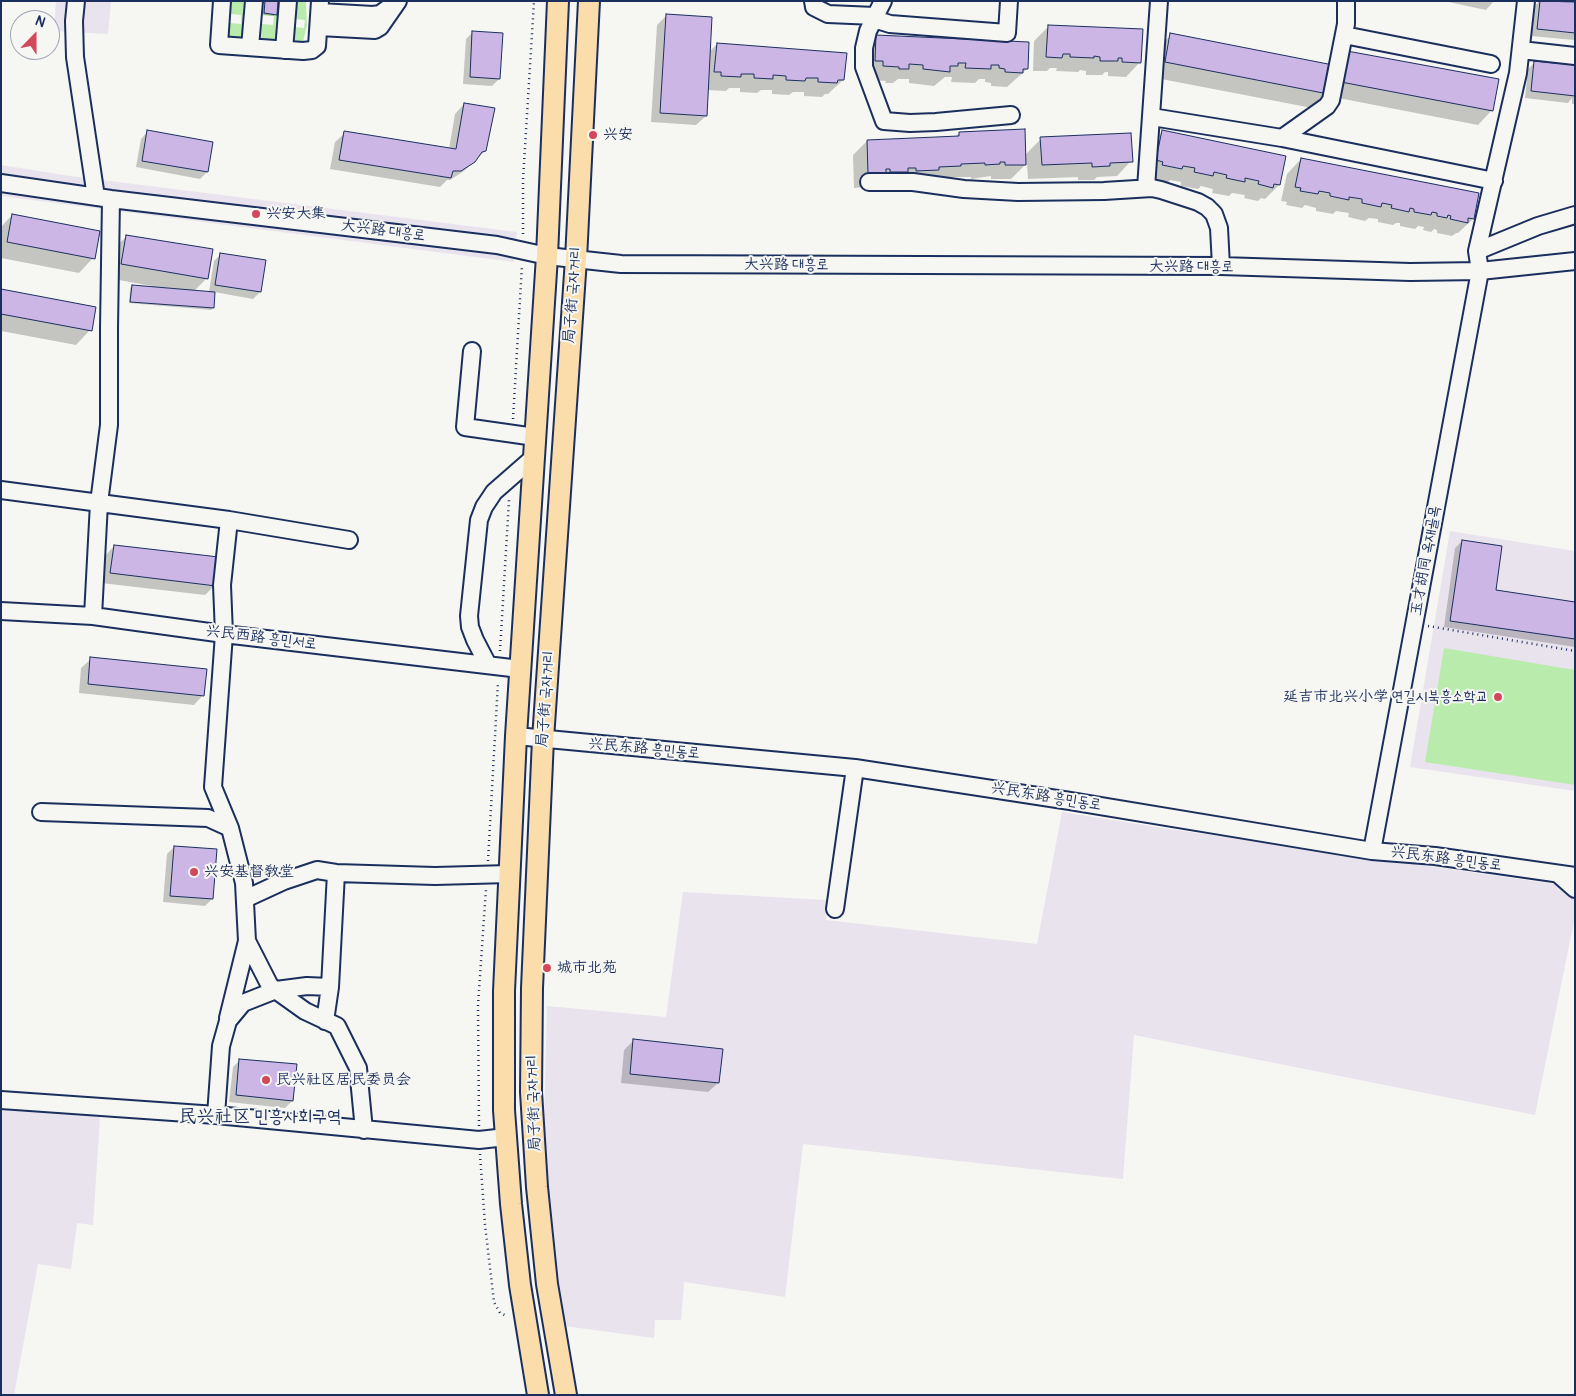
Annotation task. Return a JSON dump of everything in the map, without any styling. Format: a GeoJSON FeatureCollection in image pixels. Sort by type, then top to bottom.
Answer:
{"type":"FeatureCollection","features":[{"type":"Feature","properties":{"kind":"main road","name":"局子街 국자거리"},"geometry":{"type":"LineString","coordinates":[[538,1395],[519,1276],[510,1204],[504,1110],[504,991],[516,736],[547,256],[558,1]]}},
{"type":"Feature","properties":{"kind":"main road","name":"局子街 국자거리"},"geometry":{"type":"LineString","coordinates":[[566,1395],[547,1284],[537,1187],[532,1092],[532,988],[543,739],[576,258],[589,1]]}},
{"type":"Feature","properties":{"kind":"street"},"geometry":{"type":"LineString","coordinates":[[76,1],[74,21],[75,57],[104,198],[109,328],[109,425],[99,502],[93,616]]}},
{"type":"Feature","properties":{"kind":"street"},"geometry":{"type":"LineString","coordinates":[[222,1],[219,44],[303,51],[312,50],[317,46],[320,13],[380,14],[398,1]]}},
{"type":"Feature","properties":{"kind":"street"},"geometry":{"type":"LineString","coordinates":[[250,47],[254,1]]}},
{"type":"Feature","properties":{"kind":"street"},"geometry":{"type":"LineString","coordinates":[[284,50],[288,1]]}},
{"type":"Feature","properties":{"kind":"street"},"geometry":{"type":"LineString","coordinates":[[813,1],[814,7],[828,14],[874,17],[890,24],[1007,34],[1009,1]]}},
{"type":"Feature","properties":{"kind":"street"},"geometry":{"type":"LineString","coordinates":[[883,1],[868,32],[864,48],[864,67],[884,121],[936,122],[1011,115]]}},
{"type":"Feature","properties":{"kind":"street"},"geometry":{"type":"LineString","coordinates":[[1146,188],[1159,1]]}},
{"type":"Feature","properties":{"kind":"street"},"geometry":{"type":"LineString","coordinates":[[1282,138],[1327,106],[1331,100],[1344,36],[1346,1]]}},
{"type":"Feature","properties":{"kind":"street"},"geometry":{"type":"LineString","coordinates":[[1477,250],[1518,73],[1526,1]]}},
{"type":"Feature","properties":{"kind":"street"},"geometry":{"type":"LineString","coordinates":[[1344,36],[1491,64]]}},
{"type":"Feature","properties":{"kind":"street"},"geometry":{"type":"LineString","coordinates":[[1521,50],[1575,56]]}},
{"type":"Feature","properties":{"kind":"street"},"geometry":{"type":"LineString","coordinates":[[1152,117],[1282,138],[1494,181]]}},
{"type":"Feature","properties":{"kind":"street"},"geometry":{"type":"LineString","coordinates":[[869,182],[913,182],[964,189],[1018,192],[1104,191],[1146,188],[1161,190],[1198,202],[1214,214],[1219,228],[1221,266]]}},
{"type":"Feature","properties":{"kind":"street","name":"大兴路 대흥로"},"geometry":{"type":"LineString","coordinates":[[1,183],[104,198],[497,245],[547,256],[621,264],[1221,266],[1410,272],[1480,271],[1575,260]]}},
{"type":"Feature","properties":{"kind":"street"},"geometry":{"type":"LineString","coordinates":[[1477,250],[1538,226],[1575,215]]}},
{"type":"Feature","properties":{"kind":"street","name":"玉才胡同 옥재골목"},"geometry":{"type":"LineString","coordinates":[[1372,851],[1480,271],[1477,250]]}},
{"type":"Feature","properties":{"kind":"street"},"geometry":{"type":"LineString","coordinates":[[472,351],[466,427],[535,437]]}},
{"type":"Feature","properties":{"kind":"street"},"geometry":{"type":"LineString","coordinates":[[488,665],[475,640],[470,627],[469,616],[479,520],[484,507],[494,492],[534,457]]}},
{"type":"Feature","properties":{"kind":"street"},"geometry":{"type":"LineString","coordinates":[[1,490],[229,520],[349,540]]}},
{"type":"Feature","properties":{"kind":"street"},"geometry":{"type":"LineString","coordinates":[[216,1115],[221,1046],[247,941],[244,883],[230,828],[213,787],[224,634],[222,585],[229,520]]}},
{"type":"Feature","properties":{"kind":"street","name":"兴民西路 흥민서로"},"geometry":{"type":"LineString","coordinates":[[1,611],[93,616],[224,634],[520,669]]}},
{"type":"Feature","properties":{"kind":"street","name":"兴民东路 흥민동로"},"geometry":{"type":"LineString","coordinates":[[516,736],[855,768],[1372,851],[1435,856],[1575,876]]}},
{"type":"Feature","properties":{"kind":"street"},"geometry":{"type":"LineString","coordinates":[[835,909],[855,768]]}},
{"type":"Feature","properties":{"kind":"street"},"geometry":{"type":"LineString","coordinates":[[41,812],[208,818],[230,828]]}},
{"type":"Feature","properties":{"kind":"street"},"geometry":{"type":"LineString","coordinates":[[245,899],[284,881],[317,870],[336,873],[436,876],[509,874]]}},
{"type":"Feature","properties":{"kind":"street"},"geometry":{"type":"LineString","coordinates":[[325,1021],[330,987],[336,873]]}},
{"type":"Feature","properties":{"kind":"street"},"geometry":{"type":"LineString","coordinates":[[1558,874],[1575,889]]}},
{"type":"Feature","properties":{"kind":"street"},"geometry":{"type":"LineString","coordinates":[[247,941],[270,986],[305,1011],[337,1026],[358,1068],[364,1130]]}},
{"type":"Feature","properties":{"kind":"street"},"geometry":{"type":"LineString","coordinates":[[228,1021],[243,1003],[276,990],[306,986],[330,987]]}},
{"type":"Feature","properties":{"kind":"street"},"geometry":{"type":"LineString","coordinates":[[1,1100],[216,1115],[479,1140],[506,1137]]}},
{"type":"Feature","properties":{"kind":"path"},"geometry":{"type":"LineString","coordinates":[[1414,624],[1575,651]]}},
{"type":"Feature","properties":{"kind":"shaded area"},"geometry":{"type":"Polygon","coordinates":[[[56,1],[111,1],[108,34],[60,31],[60,10],[55,10],[56,1]]]}},
{"type":"Feature","properties":{"kind":"shaded area","name":"兴安大集"},"geometry":{"type":"Polygon","coordinates":[[[1,165],[70,176],[517,232],[514,262],[1,196],[1,165]]]}},
{"type":"Feature","properties":{"kind":"shaded area","name":"延吉市北兴小学 연길시북흥소학교"},"geometry":{"type":"Polygon","coordinates":[[[1450,531],[1575,551],[1575,791],[1410,767],[1450,531]]]}},
{"type":"Feature","properties":{"kind":"shaded area"},"geometry":{"type":"Polygon","coordinates":[[[1062,812],[1575,887],[1575,916],[1535,1115],[1134,1035],[1123,1179],[803,1144],[785,1297],[684,1282],[681,1320],[655,1320],[654,1338],[564,1326],[544,1125],[547,1006],[666,1017],[683,892],[827,900],[826,920],[1037,944],[1062,812]]]}},
{"type":"Feature","properties":{"kind":"shaded area"},"geometry":{"type":"Polygon","coordinates":[[[1,1106],[100,1117],[93,1225],[77,1223],[71,1269],[38,1264],[14,1395],[1,1395],[1,1106]]]}},
{"type":"Feature","properties":{"kind":"green space"},"geometry":{"type":"Polygon","coordinates":[[[231,1],[246,1],[243,43],[228,42],[229,23],[241,24],[241,15],[230,14],[231,1]]]}},
{"type":"Feature","properties":{"kind":"green space"},"geometry":{"type":"Polygon","coordinates":[[[263,1],[279,1],[276,44],[261,43],[262,24],[273,25],[274,16],[262,15],[263,1]]]}},
{"type":"Feature","properties":{"kind":"green space"},"geometry":{"type":"Polygon","coordinates":[[[296,1],[306,1],[307,25],[302,46],[293,45],[294,27],[304,28],[305,20],[295,19],[296,1]]]}},
{"type":"Feature","properties":{"kind":"green space"},"geometry":{"type":"Polygon","coordinates":[[[1444,648],[1575,670],[1575,785],[1425,762],[1444,648]]]}},
{"type":"Feature","properties":{"kind":"building"},"geometry":{"type":"Polygon","coordinates":[[[265,1],[278,1],[277,15],[264,13],[265,1]]]}},
{"type":"Feature","properties":{"kind":"building"},"geometry":{"type":"Polygon","coordinates":[[[1540,1],[1575,2],[1575,33],[1537,29],[1540,1]]]}},
{"type":"Feature","properties":{"kind":"building"},"geometry":{"type":"Polygon","coordinates":[[[666,14],[712,17],[707,116],[660,113],[666,14]]]}},
{"type":"Feature","properties":{"kind":"building"},"geometry":{"type":"Polygon","coordinates":[[[1048,25],[1143,29],[1141,63],[1122,62],[1122,58],[1118,58],[1118,61],[1100,61],[1100,57],[1070,57],[1070,54],[1063,54],[1062,58],[1046,57],[1048,25]]]}},
{"type":"Feature","properties":{"kind":"building"},"geometry":{"type":"Polygon","coordinates":[[[472,31],[503,33],[500,79],[470,77],[472,31]]]}},
{"type":"Feature","properties":{"kind":"building"},"geometry":{"type":"Polygon","coordinates":[[[1170,33],[1333,65],[1328,94],[1165,62],[1170,33]]]}},
{"type":"Feature","properties":{"kind":"building"},"geometry":{"type":"Polygon","coordinates":[[[876,35],[1029,42],[1028,69],[1023,69],[1023,73],[1005,72],[1005,69],[999,68],[999,65],[991,65],[991,69],[965,68],[966,63],[950,66],[950,72],[923,69],[923,65],[909,64],[909,69],[883,66],[883,61],[875,61],[876,35]]]}},
{"type":"Feature","properties":{"kind":"building"},"geometry":{"type":"Polygon","coordinates":[[[717,43],[847,53],[844,80],[838,80],[837,83],[818,82],[818,78],[806,78],[805,81],[786,80],[786,76],[773,75],[773,79],[754,78],[754,74],[741,74],[741,77],[721,76],[721,72],[714,72],[717,43]]]}},
{"type":"Feature","properties":{"kind":"building"},"geometry":{"type":"Polygon","coordinates":[[[1347,51],[1499,79],[1493,111],[1341,82],[1347,51]]]}},
{"type":"Feature","properties":{"kind":"building"},"geometry":{"type":"Polygon","coordinates":[[[1534,61],[1575,65],[1575,96],[1531,91],[1534,61]]]}},
{"type":"Feature","properties":{"kind":"building"},"geometry":{"type":"Polygon","coordinates":[[[464,103],[495,108],[486,151],[482,152],[475,162],[461,171],[453,171],[451,178],[339,160],[344,131],[456,149],[464,103]]]}},
{"type":"Feature","properties":{"kind":"building"},"geometry":{"type":"Polygon","coordinates":[[[1025,129],[1026,165],[1005,165],[1005,162],[985,165],[985,163],[961,164],[961,166],[939,167],[939,170],[916,171],[916,168],[908,168],[908,172],[890,172],[890,169],[886,169],[886,173],[868,174],[867,140],[959,136],[959,132],[1025,129]]]}},
{"type":"Feature","properties":{"kind":"building"},"geometry":{"type":"Polygon","coordinates":[[[147,130],[213,142],[208,172],[142,161],[147,130]]]}},
{"type":"Feature","properties":{"kind":"building"},"geometry":{"type":"Polygon","coordinates":[[[1162,130],[1286,156],[1280,185],[1274,184],[1273,188],[1258,184],[1259,181],[1245,178],[1245,182],[1226,178],[1227,175],[1214,172],[1213,176],[1194,172],[1195,168],[1183,166],[1182,169],[1162,165],[1163,162],[1156,160],[1162,130]]]}},
{"type":"Feature","properties":{"kind":"building"},"geometry":{"type":"Polygon","coordinates":[[[1131,133],[1133,162],[1110,163],[1110,166],[1092,167],[1092,163],[1042,165],[1040,137],[1131,133]]]}},
{"type":"Feature","properties":{"kind":"building"},"geometry":{"type":"Polygon","coordinates":[[[1301,158],[1479,193],[1474,219],[1468,218],[1468,223],[1450,219],[1451,216],[1448,215],[1447,218],[1437,216],[1437,213],[1432,212],[1431,215],[1414,212],[1414,209],[1410,208],[1409,212],[1391,208],[1392,205],[1382,203],[1381,207],[1362,203],[1362,199],[1349,197],[1349,200],[1330,196],[1330,193],[1319,191],[1318,194],[1300,191],[1301,188],[1295,187],[1301,158]]]}},
{"type":"Feature","properties":{"kind":"building"},"geometry":{"type":"Polygon","coordinates":[[[12,214],[100,231],[95,259],[7,242],[12,214]]]}},
{"type":"Feature","properties":{"kind":"building"},"geometry":{"type":"Polygon","coordinates":[[[126,235],[213,249],[208,279],[121,264],[126,235]]]}},
{"type":"Feature","properties":{"kind":"building"},"geometry":{"type":"Polygon","coordinates":[[[220,253],[266,260],[261,292],[215,285],[220,253]]]}},
{"type":"Feature","properties":{"kind":"building"},"geometry":{"type":"Polygon","coordinates":[[[132,285],[215,292],[214,308],[130,302],[132,285]]]}},
{"type":"Feature","properties":{"kind":"building"},"geometry":{"type":"Polygon","coordinates":[[[1,289],[96,307],[92,331],[1,314],[1,289]]]}},
{"type":"Feature","properties":{"kind":"building"},"geometry":{"type":"Polygon","coordinates":[[[1462,540],[1502,546],[1496,590],[1575,602],[1575,639],[1450,621],[1462,540]]]}},
{"type":"Feature","properties":{"kind":"building"},"geometry":{"type":"Polygon","coordinates":[[[114,545],[219,557],[216,586],[110,573],[114,545]]]}},
{"type":"Feature","properties":{"kind":"building"},"geometry":{"type":"Polygon","coordinates":[[[90,657],[207,669],[204,696],[88,684],[90,657]]]}},
{"type":"Feature","properties":{"kind":"building","name":"兴安基督教堂"},"geometry":{"type":"Polygon","coordinates":[[[174,846],[217,849],[213,899],[170,896],[174,846]]]}},
{"type":"Feature","properties":{"kind":"building"},"geometry":{"type":"Polygon","coordinates":[[[633,1039],[723,1049],[719,1083],[630,1074],[633,1039]]]}},
{"type":"Feature","properties":{"kind":"building","name":"民兴社区居民委员会"},"geometry":{"type":"Polygon","coordinates":[[[239,1059],[297,1064],[293,1101],[236,1095],[239,1059]]]}},
{"type":"Feature","properties":{"kind":"place","name":"兴安"},"geometry":{"type":"Point","coordinates":[593,135]}},
{"type":"Feature","properties":{"kind":"place","name":"兴安大集"},"geometry":{"type":"Point","coordinates":[256,214]}},
{"type":"Feature","properties":{"kind":"place","name":"延吉市北兴小学 연길시북흥소학교"},"geometry":{"type":"Point","coordinates":[1498,697]}},
{"type":"Feature","properties":{"kind":"place","name":"兴安基督教堂"},"geometry":{"type":"Point","coordinates":[194,872]}},
{"type":"Feature","properties":{"kind":"place","name":"城市北苑"},"geometry":{"type":"Point","coordinates":[547,968]}},
{"type":"Feature","properties":{"kind":"place","name":"民兴社区居民委员会"},"geometry":{"type":"Point","coordinates":[266,1080]}},
{"type":"Feature","properties":{"kind":"district","name":"民兴社区 민흥사회구역"},"geometry":{"type":"Point","coordinates":[260,1117]}}]}
